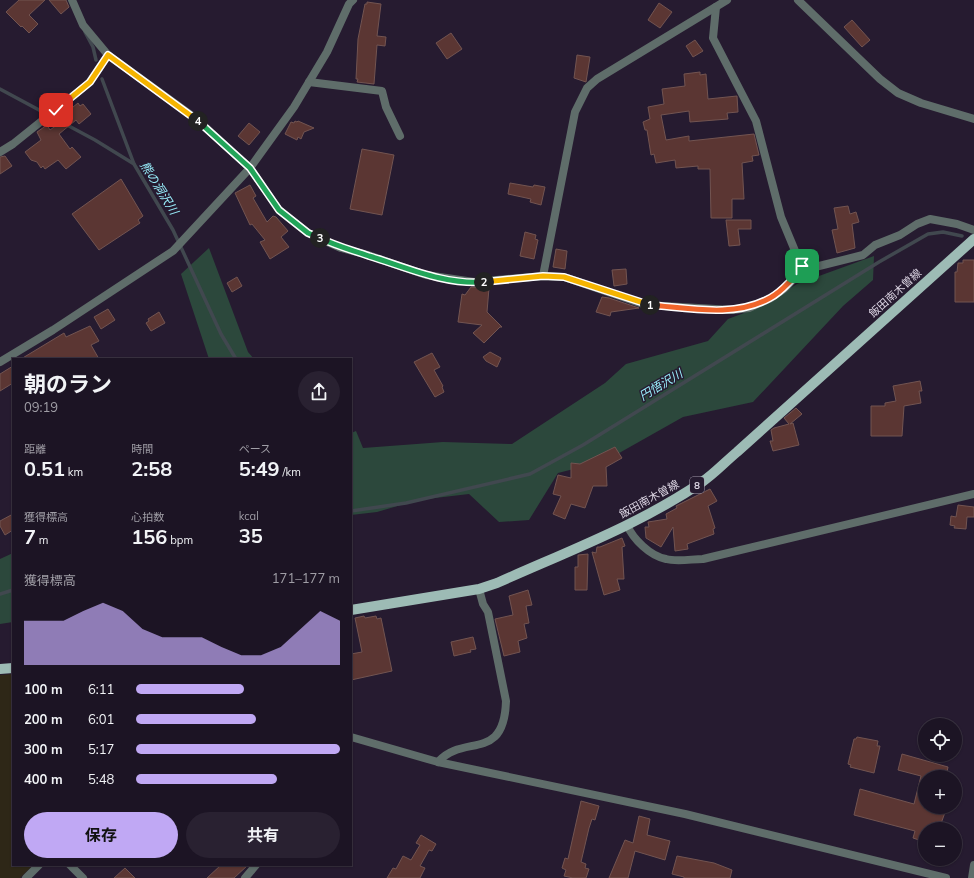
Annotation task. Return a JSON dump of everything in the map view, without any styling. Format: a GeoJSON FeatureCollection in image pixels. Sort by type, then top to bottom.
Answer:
{"type":"FeatureCollection","features":[{"type":"Feature","properties":{"kind":"main road","name":"飯田南木曽線"},"geometry":{"type":"LineString","coordinates":[[352,610],[479,589],[497,583],[627,525],[666,504],[703,481],[970,248],[974,238]]}},
{"type":"Feature","properties":{"kind":"main road"},"geometry":{"type":"LineString","coordinates":[[0,669],[12,668]]}},
{"type":"Feature","properties":{"kind":"street"},"geometry":{"type":"LineString","coordinates":[[72,0],[84,25],[108,55],[195,118],[250,168],[279,210],[308,233],[341,248],[368,255],[426,275],[474,282],[543,276],[564,277],[646,305],[733,310],[749,308],[771,298],[784,289],[803,270],[862,255],[875,245],[900,235],[917,224],[930,219],[957,224],[974,230]]}},
{"type":"Feature","properties":{"kind":"street"},"geometry":{"type":"LineString","coordinates":[[0,362],[53,330],[172,251],[250,168],[294,107],[327,52],[349,4],[354,0]]}},
{"type":"Feature","properties":{"kind":"street"},"geometry":{"type":"LineString","coordinates":[[543,276],[575,112],[587,88],[597,79],[727,0]]}},
{"type":"Feature","properties":{"kind":"street"},"geometry":{"type":"LineString","coordinates":[[798,0],[880,79],[898,93],[921,103],[974,119]]}},
{"type":"Feature","properties":{"kind":"street"},"geometry":{"type":"LineString","coordinates":[[716,7],[713,38],[756,121],[781,218],[803,270]]}},
{"type":"Feature","properties":{"kind":"street"},"geometry":{"type":"LineString","coordinates":[[0,152],[14,144],[90,82],[108,55]]}},
{"type":"Feature","properties":{"kind":"street"},"geometry":{"type":"LineString","coordinates":[[309,82],[382,91],[386,107],[400,136]]}},
{"type":"Feature","properties":{"kind":"street"},"geometry":{"type":"LineString","coordinates":[[627,525],[630,532],[641,544],[666,559],[703,559],[974,494]]}},
{"type":"Feature","properties":{"kind":"street"},"geometry":{"type":"LineString","coordinates":[[438,762],[451,752],[483,744],[491,739],[502,726],[505,715],[506,700],[488,612],[483,604],[479,589]]}},
{"type":"Feature","properties":{"kind":"street"},"geometry":{"type":"LineString","coordinates":[[352,737],[438,762],[685,814],[946,878]]}},
{"type":"Feature","properties":{"kind":"street"},"geometry":{"type":"LineString","coordinates":[[972,878],[974,865]]}},
{"type":"Feature","properties":{"kind":"street"},"geometry":{"type":"LineString","coordinates":[[26,878],[38,866]]}},
{"type":"Feature","properties":{"kind":"street"},"geometry":{"type":"LineString","coordinates":[[71,866],[83,878]]}},
{"type":"Feature","properties":{"kind":"street"},"geometry":{"type":"LineString","coordinates":[[245,878],[255,866]]}},
{"type":"Feature","properties":{"kind":"shaded area"},"geometry":{"type":"Polygon","coordinates":[[[12,674],[12,866],[32,866],[20,878],[0,878],[0,675],[12,674]]]}},
{"type":"Feature","properties":{"kind":"green space"},"geometry":{"type":"Polygon","coordinates":[[[209,248],[248,352],[253,358],[209,358],[181,274],[209,248]]]}},
{"type":"Feature","properties":{"kind":"green space"},"geometry":{"type":"Polygon","coordinates":[[[874,256],[873,280],[843,306],[753,402],[683,417],[605,461],[558,473],[529,520],[499,522],[469,494],[418,500],[377,512],[352,515],[352,433],[356,431],[363,448],[443,442],[512,444],[605,383],[626,364],[708,341],[728,319],[760,307],[797,284],[874,256]]]}},
{"type":"Feature","properties":{"kind":"green space"},"geometry":{"type":"Polygon","coordinates":[[[12,553],[12,622],[0,624],[0,559],[12,553]]]}},
{"type":"Feature","properties":{"kind":"building"},"geometry":{"type":"Polygon","coordinates":[[[19,0],[45,0],[29,15],[38,24],[29,33],[6,12],[19,0]]]}},
{"type":"Feature","properties":{"kind":"building"},"geometry":{"type":"Polygon","coordinates":[[[49,0],[66,0],[69,7],[61,14],[49,0]]]}},
{"type":"Feature","properties":{"kind":"building"},"geometry":{"type":"Polygon","coordinates":[[[367,2],[381,4],[377,36],[386,37],[385,46],[377,45],[374,84],[357,82],[358,79],[356,79],[358,39],[365,4],[367,4],[367,2]]]}},
{"type":"Feature","properties":{"kind":"building"},"geometry":{"type":"Polygon","coordinates":[[[659,3],[672,12],[660,28],[648,20],[659,3]]]}},
{"type":"Feature","properties":{"kind":"building"},"geometry":{"type":"Polygon","coordinates":[[[852,20],[870,40],[862,47],[844,27],[852,20]]]}},
{"type":"Feature","properties":{"kind":"building"},"geometry":{"type":"Polygon","coordinates":[[[451,33],[462,49],[447,59],[436,43],[451,33]]]}},
{"type":"Feature","properties":{"kind":"building"},"geometry":{"type":"Polygon","coordinates":[[[695,40],[703,51],[693,57],[686,46],[695,40]]]}},
{"type":"Feature","properties":{"kind":"building"},"geometry":{"type":"Polygon","coordinates":[[[577,55],[590,57],[586,82],[574,78],[577,55]]]}},
{"type":"Feature","properties":{"kind":"building"},"geometry":{"type":"Polygon","coordinates":[[[700,72],[700,75],[706,74],[708,99],[737,96],[738,112],[727,113],[728,119],[690,122],[689,111],[661,115],[666,140],[689,136],[689,141],[754,134],[759,155],[752,156],[753,161],[742,163],[744,199],[732,199],[732,218],[711,218],[710,169],[698,169],[698,166],[676,168],[675,160],[656,163],[654,154],[651,155],[647,130],[645,130],[643,122],[650,119],[648,107],[664,104],[662,89],[685,86],[684,74],[700,72]]]}},
{"type":"Feature","properties":{"kind":"building"},"geometry":{"type":"Polygon","coordinates":[[[78,103],[80,106],[83,104],[91,114],[79,124],[76,120],[59,134],[70,149],[72,147],[81,157],[66,169],[58,160],[45,169],[43,166],[41,168],[37,162],[31,160],[25,152],[41,140],[37,132],[47,125],[50,130],[65,119],[61,113],[72,105],[73,107],[78,103]]]}},
{"type":"Feature","properties":{"kind":"building"},"geometry":{"type":"Polygon","coordinates":[[[295,121],[314,128],[304,132],[301,139],[298,137],[297,140],[285,134],[291,122],[294,123],[295,121]]]}},
{"type":"Feature","properties":{"kind":"building"},"geometry":{"type":"Polygon","coordinates":[[[249,123],[260,132],[249,145],[238,136],[249,123]]]}},
{"type":"Feature","properties":{"kind":"building"},"geometry":{"type":"Polygon","coordinates":[[[362,149],[394,155],[382,215],[350,209],[362,149]]]}},
{"type":"Feature","properties":{"kind":"building"},"geometry":{"type":"Polygon","coordinates":[[[5,156],[12,166],[0,174],[0,157],[5,156]]]}},
{"type":"Feature","properties":{"kind":"building"},"geometry":{"type":"Polygon","coordinates":[[[121,179],[143,216],[138,220],[140,223],[99,250],[72,214],[121,179]]]}},
{"type":"Feature","properties":{"kind":"building"},"geometry":{"type":"Polygon","coordinates":[[[510,183],[533,187],[534,185],[545,187],[541,205],[530,202],[531,199],[508,194],[510,183]]]}},
{"type":"Feature","properties":{"kind":"building"},"geometry":{"type":"Polygon","coordinates":[[[250,185],[256,196],[253,198],[267,222],[273,216],[276,217],[288,231],[281,237],[289,247],[270,259],[260,242],[265,240],[252,224],[250,225],[235,193],[250,185]]]}},
{"type":"Feature","properties":{"kind":"building"},"geometry":{"type":"Polygon","coordinates":[[[848,206],[850,214],[856,212],[859,222],[852,224],[855,248],[837,253],[832,230],[838,229],[834,208],[848,206]]]}},
{"type":"Feature","properties":{"kind":"building"},"geometry":{"type":"Polygon","coordinates":[[[726,220],[751,220],[751,229],[738,229],[740,245],[729,246],[726,220]]]}},
{"type":"Feature","properties":{"kind":"building"},"geometry":{"type":"Polygon","coordinates":[[[525,232],[536,235],[535,239],[538,240],[534,259],[520,256],[525,232]]]}},
{"type":"Feature","properties":{"kind":"building"},"geometry":{"type":"Polygon","coordinates":[[[556,249],[567,251],[565,269],[553,267],[556,249]]]}},
{"type":"Feature","properties":{"kind":"building"},"geometry":{"type":"Polygon","coordinates":[[[963,260],[974,260],[974,302],[955,302],[955,272],[957,272],[958,263],[963,263],[963,260]]]}},
{"type":"Feature","properties":{"kind":"building"},"geometry":{"type":"Polygon","coordinates":[[[626,269],[627,284],[614,286],[612,270],[626,269]]]}},
{"type":"Feature","properties":{"kind":"building"},"geometry":{"type":"Polygon","coordinates":[[[237,277],[242,286],[232,292],[227,283],[237,277]]]}},
{"type":"Feature","properties":{"kind":"building"},"geometry":{"type":"Polygon","coordinates":[[[471,287],[489,288],[487,312],[502,327],[500,327],[484,343],[473,333],[482,325],[458,322],[462,294],[465,295],[471,287]]]}},
{"type":"Feature","properties":{"kind":"building"},"geometry":{"type":"Polygon","coordinates":[[[602,297],[639,308],[611,312],[610,316],[596,312],[602,297]]]}},
{"type":"Feature","properties":{"kind":"building"},"geometry":{"type":"Polygon","coordinates":[[[108,309],[115,320],[101,329],[94,317],[108,309]]]}},
{"type":"Feature","properties":{"kind":"building"},"geometry":{"type":"Polygon","coordinates":[[[159,312],[165,323],[151,331],[146,323],[149,321],[148,319],[159,312]]]}},
{"type":"Feature","properties":{"kind":"building"},"geometry":{"type":"Polygon","coordinates":[[[90,326],[99,341],[91,345],[98,358],[23,358],[64,333],[66,337],[90,326]]]}},
{"type":"Feature","properties":{"kind":"building"},"geometry":{"type":"Polygon","coordinates":[[[490,352],[501,358],[497,367],[486,361],[483,357],[490,352]]]}},
{"type":"Feature","properties":{"kind":"building"},"geometry":{"type":"Polygon","coordinates":[[[432,353],[440,367],[434,370],[443,386],[444,392],[435,397],[414,362],[432,353]]]}},
{"type":"Feature","properties":{"kind":"building"},"geometry":{"type":"Polygon","coordinates":[[[12,367],[12,384],[0,391],[0,374],[12,367]]]}},
{"type":"Feature","properties":{"kind":"building"},"geometry":{"type":"Polygon","coordinates":[[[920,381],[922,391],[919,391],[921,403],[904,406],[902,436],[871,436],[871,406],[885,406],[885,403],[896,401],[893,386],[920,381]]]}},
{"type":"Feature","properties":{"kind":"building"},"geometry":{"type":"Polygon","coordinates":[[[796,408],[802,414],[790,424],[793,423],[799,445],[773,451],[770,441],[773,441],[771,430],[789,424],[784,418],[796,408]]]}},
{"type":"Feature","properties":{"kind":"building"},"geometry":{"type":"Polygon","coordinates":[[[615,447],[622,458],[606,467],[607,486],[593,486],[585,508],[571,504],[565,519],[553,514],[561,496],[553,494],[558,475],[571,478],[571,463],[580,464],[615,447]]]}},
{"type":"Feature","properties":{"kind":"building"},"geometry":{"type":"Polygon","coordinates":[[[710,489],[717,501],[708,506],[715,528],[713,529],[714,534],[687,544],[688,549],[675,551],[673,527],[661,547],[646,538],[645,527],[649,527],[648,522],[667,519],[666,514],[677,508],[676,506],[710,489]]]}},
{"type":"Feature","properties":{"kind":"building"},"geometry":{"type":"Polygon","coordinates":[[[958,505],[974,507],[974,517],[967,517],[966,529],[954,528],[955,526],[950,525],[951,516],[956,517],[958,505]]]}},
{"type":"Feature","properties":{"kind":"building"},"geometry":{"type":"Polygon","coordinates":[[[12,515],[12,531],[5,535],[0,526],[0,521],[12,515]]]}},
{"type":"Feature","properties":{"kind":"building"},"geometry":{"type":"Polygon","coordinates":[[[622,538],[625,546],[622,547],[624,579],[617,579],[620,590],[604,595],[592,552],[596,553],[597,547],[622,538]]]}},
{"type":"Feature","properties":{"kind":"building"},"geometry":{"type":"Polygon","coordinates":[[[588,554],[587,590],[575,590],[575,567],[578,567],[578,555],[588,554]]]}},
{"type":"Feature","properties":{"kind":"building"},"geometry":{"type":"Polygon","coordinates":[[[528,590],[532,605],[526,606],[529,623],[524,624],[527,638],[518,641],[520,652],[504,656],[495,619],[513,615],[509,596],[528,590]]]}},
{"type":"Feature","properties":{"kind":"building"},"geometry":{"type":"Polygon","coordinates":[[[376,616],[377,619],[381,618],[392,671],[352,680],[352,654],[362,652],[355,618],[376,616]]]}},
{"type":"Feature","properties":{"kind":"building"},"geometry":{"type":"Polygon","coordinates":[[[473,637],[476,649],[470,650],[471,652],[454,656],[451,642],[473,637]]]}},
{"type":"Feature","properties":{"kind":"building"},"geometry":{"type":"Polygon","coordinates":[[[857,737],[878,741],[877,746],[880,746],[874,773],[850,767],[851,765],[848,764],[854,739],[857,737]]]}},
{"type":"Feature","properties":{"kind":"building"},"geometry":{"type":"Polygon","coordinates":[[[902,754],[918,759],[918,762],[930,762],[948,767],[947,770],[918,770],[918,775],[898,770],[902,754]]]}},
{"type":"Feature","properties":{"kind":"building"},"geometry":{"type":"Polygon","coordinates":[[[918,788],[918,814],[944,814],[942,822],[918,822],[918,840],[913,838],[915,831],[854,815],[860,789],[914,804],[918,788]]]}},
{"type":"Feature","properties":{"kind":"building"},"geometry":{"type":"Polygon","coordinates":[[[581,801],[599,806],[595,820],[592,819],[589,828],[581,862],[586,864],[585,868],[589,869],[586,878],[573,878],[564,876],[566,870],[562,868],[565,858],[568,859],[581,801]]]}},
{"type":"Feature","properties":{"kind":"building"},"geometry":{"type":"Polygon","coordinates":[[[639,816],[650,819],[647,835],[670,841],[665,860],[635,851],[628,878],[609,878],[625,840],[633,843],[639,816]]]}},
{"type":"Feature","properties":{"kind":"building"},"geometry":{"type":"Polygon","coordinates":[[[421,835],[436,844],[432,851],[429,850],[420,866],[425,868],[420,878],[387,878],[393,868],[396,869],[403,856],[411,860],[420,845],[416,843],[421,835]]]}},
{"type":"Feature","properties":{"kind":"building"},"geometry":{"type":"Polygon","coordinates":[[[677,856],[714,863],[732,870],[730,878],[684,878],[672,874],[677,856]]]}},
{"type":"Feature","properties":{"kind":"building"},"geometry":{"type":"Polygon","coordinates":[[[220,866],[247,866],[234,878],[207,878],[220,866]]]}},
{"type":"Feature","properties":{"kind":"building"},"geometry":{"type":"Polygon","coordinates":[[[125,868],[135,878],[114,878],[125,868]]]}},
{"type":"Feature","properties":{"kind":"waterway"},"geometry":{"type":"LineString","coordinates":[[85,32],[93,47],[96,60]]}},
{"type":"Feature","properties":{"kind":"waterway"},"geometry":{"type":"LineString","coordinates":[[102,79],[134,164]]}},
{"type":"Feature","properties":{"kind":"waterway","name":"熊の洞沢川"},"geometry":{"type":"LineString","coordinates":[[0,89],[95,140],[134,164],[173,230],[221,334],[235,358]]}},
{"type":"Feature","properties":{"kind":"waterway","name":"円悟沢川"},"geometry":{"type":"LineString","coordinates":[[352,511],[406,503],[530,474],[583,445],[879,262],[928,234],[943,232],[962,236]]}},
{"type":"Feature","properties":{"kind":"waterway","name":"円悟沢川"},"geometry":{"type":"LineString","coordinates":[[0,594],[12,590]]}},
{"type":"Feature","properties":{"kind":"route"},"geometry":{"type":"LineString","coordinates":[[56,110],[90,82],[108,55],[195,118],[250,168],[279,210],[308,233],[341,248],[368,255],[426,275],[474,282],[543,276],[564,277],[646,305],[710,310],[733,310],[749,308],[771,298],[784,289],[803,270],[802,266]]}}]}
